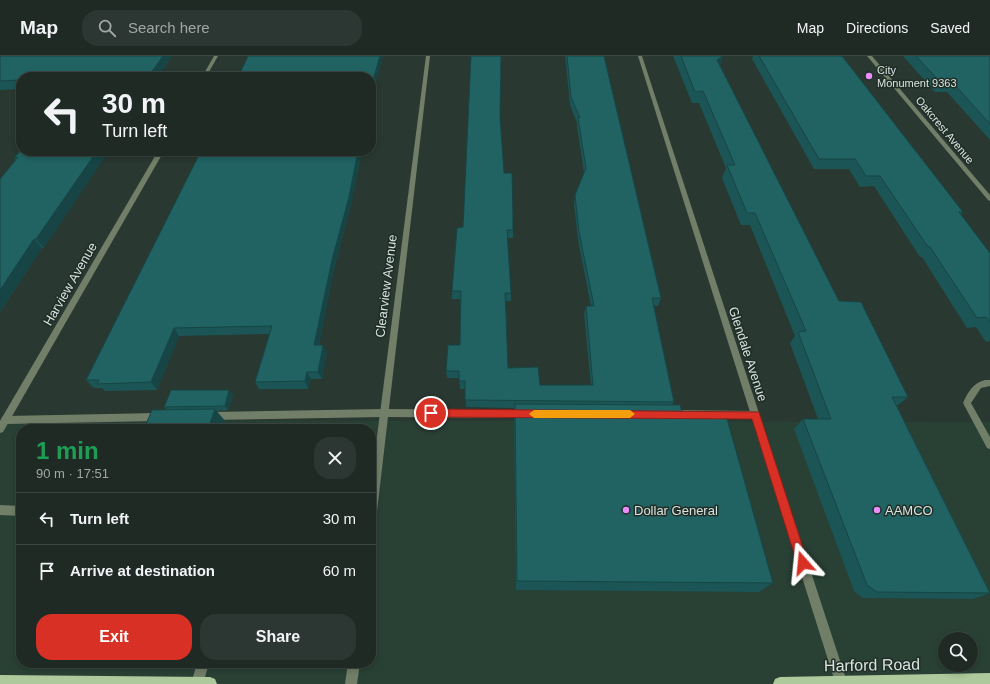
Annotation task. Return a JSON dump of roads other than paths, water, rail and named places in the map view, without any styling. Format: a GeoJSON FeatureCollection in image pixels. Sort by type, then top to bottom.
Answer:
{"type":"FeatureCollection","features":[{"type":"Feature","properties":{"kind":"main road","name":"Harford Road"},"geometry":{"type":"LineString","coordinates":[[780,684],[990,680]]}},
{"type":"Feature","properties":{"kind":"main road"},"geometry":{"type":"LineString","coordinates":[[0,682],[210,684]]}},
{"type":"Feature","properties":{"kind":"street"},"geometry":{"type":"LineString","coordinates":[[207,72],[216,56]]}},
{"type":"Feature","properties":{"kind":"street","name":"Clearview Avenue"},"geometry":{"type":"LineString","coordinates":[[376,479],[428,56]]}},
{"type":"Feature","properties":{"kind":"street","name":"Glendale Avenue"},"geometry":{"type":"LineString","coordinates":[[640,56],[841,682]]}},
{"type":"Feature","properties":{"kind":"street","name":"Oakcrest Avenue"},"geometry":{"type":"LineString","coordinates":[[869,56],[990,199]]}},
{"type":"Feature","properties":{"kind":"street","name":"Harview Avenue"},"geometry":{"type":"LineString","coordinates":[[0,429],[158,156]]}},
{"type":"Feature","properties":{"kind":"street"},"geometry":{"type":"LineString","coordinates":[[990,383],[984,383],[976,387],[967,403],[990,445]]}},
{"type":"Feature","properties":{"kind":"street"},"geometry":{"type":"LineString","coordinates":[[203,416],[384,413],[534,414]]}},
{"type":"Feature","properties":{"kind":"street"},"geometry":{"type":"LineString","coordinates":[[660,414],[755,415]]}},
{"type":"Feature","properties":{"kind":"street"},"geometry":{"type":"LineString","coordinates":[[5,420],[171,417]]}},
{"type":"Feature","properties":{"kind":"street"},"geometry":{"type":"LineString","coordinates":[[0,510],[16,511]]}},
{"type":"Feature","properties":{"kind":"street"},"geometry":{"type":"LineString","coordinates":[[197,684],[202,668]]}},
{"type":"Feature","properties":{"kind":"street"},"geometry":{"type":"LineString","coordinates":[[351,684],[353,668]]}},
{"type":"Feature","properties":{"kind":"place","name":"City Monument 9363"},"geometry":{"type":"Point","coordinates":[869,76]}},
{"type":"Feature","properties":{"kind":"place","name":"Dollar General"},"geometry":{"type":"Point","coordinates":[626,510]}},
{"type":"Feature","properties":{"kind":"place","name":"AAMCO"},"geometry":{"type":"Point","coordinates":[877,510]}}]}
